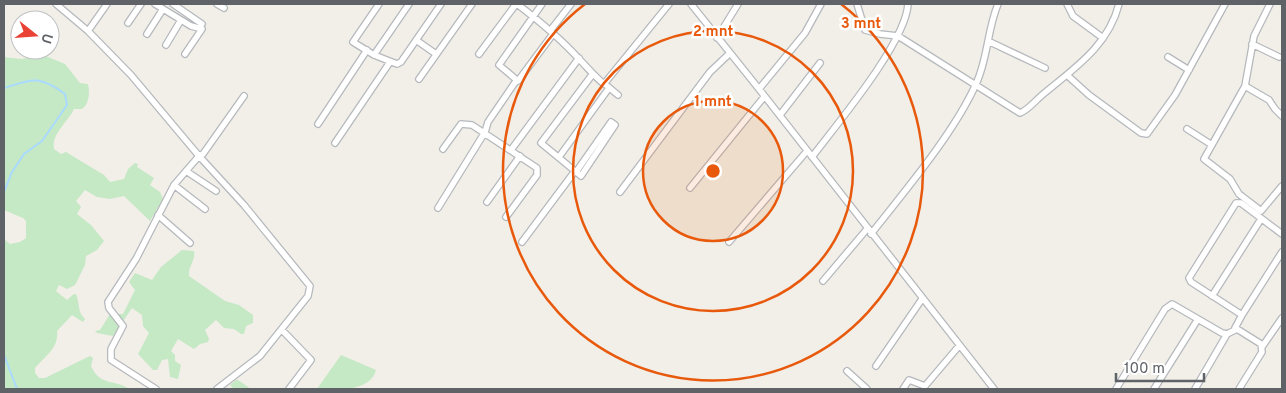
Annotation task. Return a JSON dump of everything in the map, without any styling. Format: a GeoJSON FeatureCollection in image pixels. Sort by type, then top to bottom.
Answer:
{"type":"FeatureCollection","features":[{"type":"Feature","properties":{"kind":"street"},"geometry":{"type":"LineString","coordinates":[[56,4],[88,32],[131,75],[199,156],[244,205],[310,286],[308,296],[260,356],[217,389]]}},
{"type":"Feature","properties":{"kind":"street"},"geometry":{"type":"LineString","coordinates":[[88,32],[107,4]]}},
{"type":"Feature","properties":{"kind":"street"},"geometry":{"type":"LineString","coordinates":[[128,23],[141,4]]}},
{"type":"Feature","properties":{"kind":"street"},"geometry":{"type":"LineString","coordinates":[[156,4],[181,20],[202,28],[185,54]]}},
{"type":"Feature","properties":{"kind":"street"},"geometry":{"type":"LineString","coordinates":[[173,4],[202,24]]}},
{"type":"Feature","properties":{"kind":"street"},"geometry":{"type":"LineString","coordinates":[[217,4],[224,8]]}},
{"type":"Feature","properties":{"kind":"street"},"geometry":{"type":"LineString","coordinates":[[379,4],[353,42],[374,55],[398,64],[441,4]]}},
{"type":"Feature","properties":{"kind":"street"},"geometry":{"type":"LineString","coordinates":[[374,55],[409,4]]}},
{"type":"Feature","properties":{"kind":"street"},"geometry":{"type":"LineString","coordinates":[[419,79],[472,4]]}},
{"type":"Feature","properties":{"kind":"street"},"geometry":{"type":"LineString","coordinates":[[479,54],[516,4],[551,32],[579,58],[592,74],[618,95]]}},
{"type":"Feature","properties":{"kind":"street"},"geometry":{"type":"LineString","coordinates":[[516,81],[499,65],[542,4]]}},
{"type":"Feature","properties":{"kind":"street"},"geometry":{"type":"LineString","coordinates":[[438,208],[485,132],[488,122],[516,81],[520,80],[571,4]]}},
{"type":"Feature","properties":{"kind":"street"},"geometry":{"type":"LineString","coordinates":[[559,157],[606,86],[669,4]]}},
{"type":"Feature","properties":{"kind":"street"},"geometry":{"type":"LineString","coordinates":[[691,4],[994,389]]}},
{"type":"Feature","properties":{"kind":"street"},"geometry":{"type":"LineString","coordinates":[[717,38],[738,4]]}},
{"type":"Feature","properties":{"kind":"street"},"geometry":{"type":"LineString","coordinates":[[759,89],[805,33],[821,4]]}},
{"type":"Feature","properties":{"kind":"street"},"geometry":{"type":"LineString","coordinates":[[857,4],[865,30],[898,36],[944,66],[977,84],[1020,113],[1068,76],[1103,38],[1115,18],[1119,4]]}},
{"type":"Feature","properties":{"kind":"street"},"geometry":{"type":"LineString","coordinates":[[812,157],[854,101],[898,36],[906,20],[908,4]]}},
{"type":"Feature","properties":{"kind":"street"},"geometry":{"type":"LineString","coordinates":[[823,281],[869,231],[948,130],[977,84],[998,4]]}},
{"type":"Feature","properties":{"kind":"street"},"geometry":{"type":"LineString","coordinates":[[1066,4],[1073,16],[1103,38]]}},
{"type":"Feature","properties":{"kind":"street"},"geometry":{"type":"LineString","coordinates":[[1068,76],[1108,110],[1141,133],[1147,134],[1189,70],[1204,38],[1225,4]]}},
{"type":"Feature","properties":{"kind":"street"},"geometry":{"type":"LineString","coordinates":[[1270,4],[1257,28],[1252,44],[1245,86],[1204,159],[1230,179],[1239,194],[1260,211],[1282,186]]}},
{"type":"Feature","properties":{"kind":"street"},"geometry":{"type":"LineString","coordinates":[[147,34],[163,9]]}},
{"type":"Feature","properties":{"kind":"street"},"geometry":{"type":"LineString","coordinates":[[166,45],[181,20]]}},
{"type":"Feature","properties":{"kind":"street"},"geometry":{"type":"LineString","coordinates":[[416,40],[436,54]]}},
{"type":"Feature","properties":{"kind":"street"},"geometry":{"type":"LineString","coordinates":[[988,42],[1045,68]]}},
{"type":"Feature","properties":{"kind":"street"},"geometry":{"type":"LineString","coordinates":[[1252,44],[1279,57]]}},
{"type":"Feature","properties":{"kind":"street"},"geometry":{"type":"LineString","coordinates":[[318,124],[367,50]]}},
{"type":"Feature","properties":{"kind":"street"},"geometry":{"type":"LineString","coordinates":[[620,192],[710,72],[729,54]]}},
{"type":"Feature","properties":{"kind":"street"},"geometry":{"type":"LineString","coordinates":[[1168,57],[1189,70]]}},
{"type":"Feature","properties":{"kind":"street"},"geometry":{"type":"LineString","coordinates":[[511,150],[579,58]]}},
{"type":"Feature","properties":{"kind":"street"},"geometry":{"type":"LineString","coordinates":[[335,143],[390,62]]}},
{"type":"Feature","properties":{"kind":"street"},"geometry":{"type":"LineString","coordinates":[[780,115],[820,63]]}},
{"type":"Feature","properties":{"kind":"street"},"geometry":{"type":"LineString","coordinates":[[522,242],[575,171],[611,122],[616,126],[581,176],[575,171],[559,157],[542,143],[592,74]]}},
{"type":"Feature","properties":{"kind":"street"},"geometry":{"type":"LineString","coordinates":[[1245,86],[1269,100],[1275,110],[1282,116]]}},
{"type":"Feature","properties":{"kind":"street"},"geometry":{"type":"LineString","coordinates":[[156,389],[111,360],[111,349],[123,326],[107,305],[136,259],[174,185],[199,156],[203,154],[244,96]]}},
{"type":"Feature","properties":{"kind":"street"},"geometry":{"type":"LineString","coordinates":[[690,188],[764,97]]}},
{"type":"Feature","properties":{"kind":"street"},"geometry":{"type":"LineString","coordinates":[[443,149],[461,124],[472,124],[537,168],[538,173],[506,218]]}},
{"type":"Feature","properties":{"kind":"street"},"geometry":{"type":"LineString","coordinates":[[1187,129],[1212,145]]}},
{"type":"Feature","properties":{"kind":"street"},"geometry":{"type":"LineString","coordinates":[[729,242],[807,151]]}},
{"type":"Feature","properties":{"kind":"street"},"geometry":{"type":"LineString","coordinates":[[487,202],[520,156]]}},
{"type":"Feature","properties":{"kind":"street"},"geometry":{"type":"LineString","coordinates":[[186,170],[216,192]]}},
{"type":"Feature","properties":{"kind":"street"},"geometry":{"type":"LineString","coordinates":[[174,185],[205,209]]}},
{"type":"Feature","properties":{"kind":"street"},"geometry":{"type":"LineString","coordinates":[[1242,316],[1188,280],[1188,278],[1236,202],[1241,203],[1282,234]]}},
{"type":"Feature","properties":{"kind":"street"},"geometry":{"type":"LineString","coordinates":[[158,215],[190,243]]}},
{"type":"Feature","properties":{"kind":"street"},"geometry":{"type":"LineString","coordinates":[[1212,296],[1261,219]]}},
{"type":"Feature","properties":{"kind":"street"},"geometry":{"type":"LineString","coordinates":[[1195,389],[1227,334],[1235,328],[1282,252]]}},
{"type":"Feature","properties":{"kind":"street"},"geometry":{"type":"LineString","coordinates":[[876,366],[922,299]]}},
{"type":"Feature","properties":{"kind":"street"},"geometry":{"type":"LineString","coordinates":[[1116,389],[1169,304],[1221,333],[1227,334]]}},
{"type":"Feature","properties":{"kind":"street"},"geometry":{"type":"LineString","coordinates":[[1239,389],[1262,352],[1262,347],[1282,318]]}},
{"type":"Feature","properties":{"kind":"street"},"geometry":{"type":"LineString","coordinates":[[1154,389],[1198,319]]}},
{"type":"Feature","properties":{"kind":"street"},"geometry":{"type":"LineString","coordinates":[[1235,328],[1259,342],[1262,347]]}},
{"type":"Feature","properties":{"kind":"street"},"geometry":{"type":"LineString","coordinates":[[282,330],[311,360],[289,389]]}},
{"type":"Feature","properties":{"kind":"street"},"geometry":{"type":"LineString","coordinates":[[903,389],[909,380],[926,388],[959,346]]}},
{"type":"Feature","properties":{"kind":"street"},"geometry":{"type":"LineString","coordinates":[[847,371],[867,389]]}},
{"type":"Feature","properties":{"kind":"green space"},"geometry":{"type":"Polygon","coordinates":[[[4,57],[10,58],[10,60],[55,60],[65,64],[80,83],[88,84],[89,95],[86,104],[82,109],[74,109],[57,133],[54,149],[61,154],[66,152],[104,175],[110,182],[124,179],[128,169],[135,163],[138,164],[137,167],[154,178],[150,185],[160,192],[163,199],[150,221],[124,196],[110,199],[97,197],[85,190],[76,201],[81,207],[77,214],[91,225],[104,241],[97,250],[86,256],[85,265],[75,285],[67,289],[59,285],[56,291],[67,300],[76,294],[82,316],[85,319],[83,322],[72,315],[57,331],[54,347],[35,368],[35,373],[39,378],[45,378],[90,356],[93,358],[91,366],[99,377],[129,389],[4,389],[4,239],[10,244],[20,242],[26,238],[26,221],[4,210],[4,57]]]}},
{"type":"Feature","properties":{"kind":"green space"},"geometry":{"type":"Polygon","coordinates":[[[182,250],[194,251],[189,276],[225,301],[239,305],[253,315],[253,323],[246,326],[244,334],[241,334],[234,329],[224,328],[216,320],[205,330],[209,339],[208,342],[200,344],[194,349],[178,339],[171,351],[175,355],[175,361],[181,365],[178,379],[170,377],[168,359],[162,360],[157,370],[153,370],[138,354],[149,333],[143,326],[142,315],[132,308],[113,336],[95,331],[100,330],[110,314],[123,314],[135,290],[129,282],[135,273],[152,280],[161,267],[182,250]]]}},
{"type":"Feature","properties":{"kind":"green space"},"geometry":{"type":"Polygon","coordinates":[[[341,355],[376,370],[367,383],[359,386],[342,389],[317,389],[341,355]]]}},
{"type":"Feature","properties":{"kind":"green space"},"geometry":{"type":"Polygon","coordinates":[[[236,380],[251,389],[234,389],[230,385],[236,380]]]}},
{"type":"Feature","properties":{"kind":"waterway"},"geometry":{"type":"LineString","coordinates":[[4,88],[22,82],[42,81],[65,94],[67,105],[42,141],[24,154],[12,172],[4,192]]}},
{"type":"Feature","properties":{"kind":"waterway"},"geometry":{"type":"LineString","coordinates":[[4,355],[17,389]]}}]}
